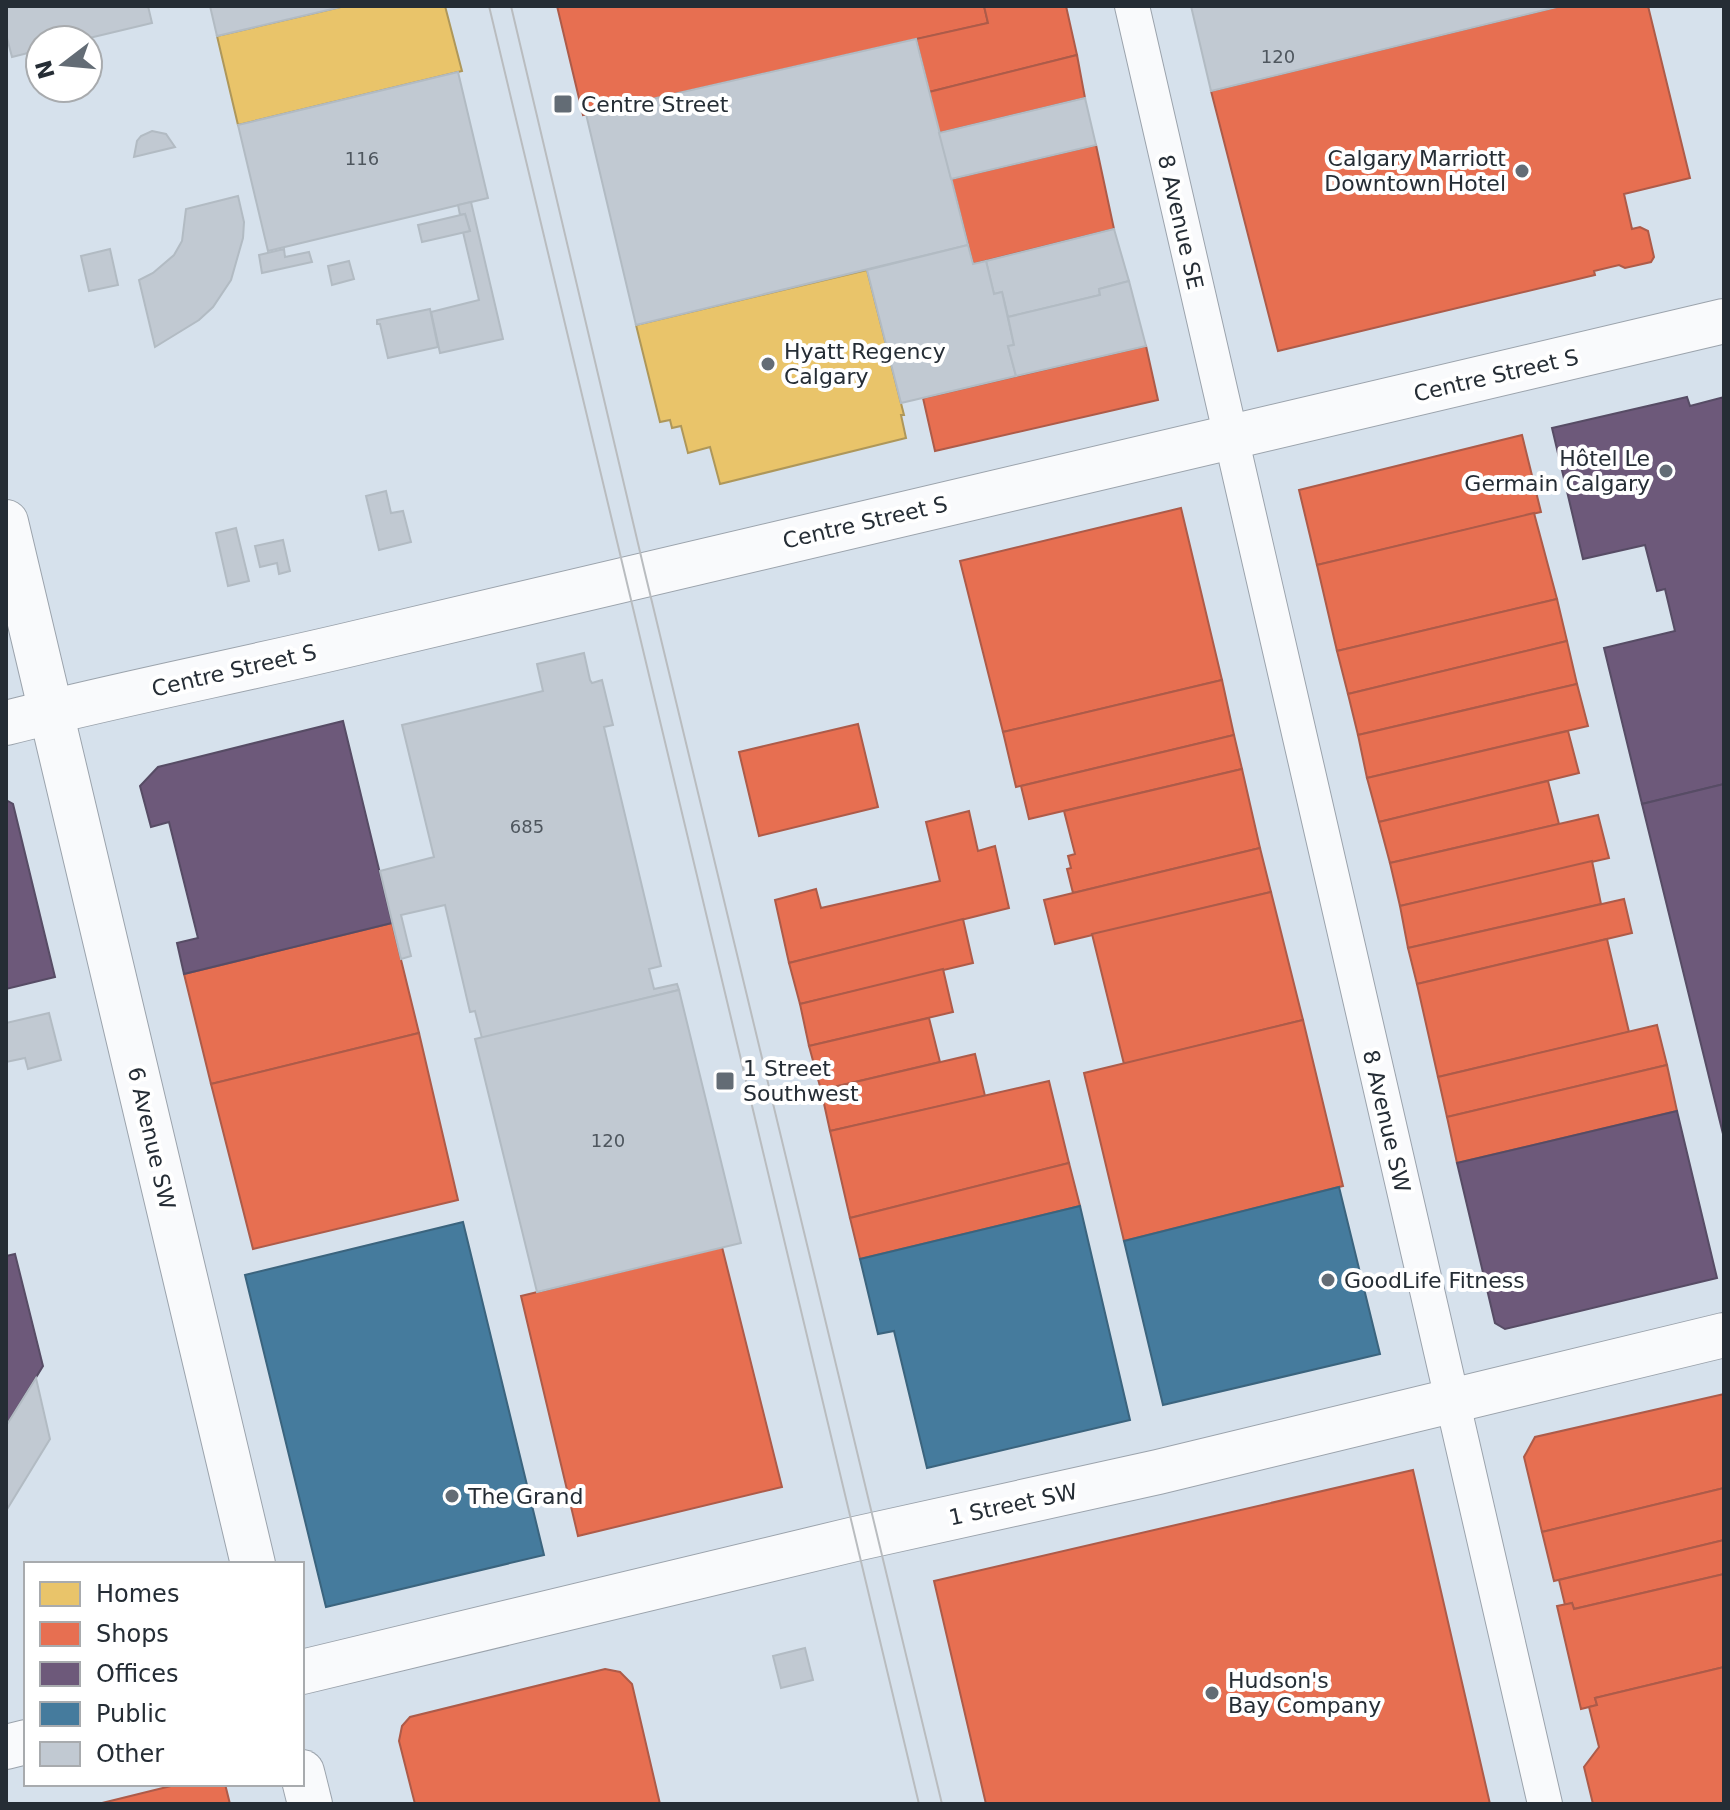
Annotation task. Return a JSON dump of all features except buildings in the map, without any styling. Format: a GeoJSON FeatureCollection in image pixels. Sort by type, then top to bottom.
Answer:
{"type":"FeatureCollection","features":[{"type":"Feature","properties":{"kind":"street","name":"8 Avenue SE"},"geometry":{"type":"LineString","coordinates":[[1132,6],[1230,438]]}},
{"type":"Feature","properties":{"kind":"street","name":"Centre Street S"},"geometry":{"type":"LineString","coordinates":[[6,723],[1724,321]]}},
{"type":"Feature","properties":{"kind":"street","name":"8 Avenue SW"},"geometry":{"type":"LineString","coordinates":[[1230,438],[1545,1804]]}},
{"type":"Feature","properties":{"kind":"street","name":"6 Avenue SW"},"geometry":{"type":"LineString","coordinates":[[6,522],[253,1562]]}},
{"type":"Feature","properties":{"kind":"street","name":"1 Street SW"},"geometry":{"type":"LineString","coordinates":[[304,1672],[855,1539],[1158,1472],[1724,1335]]}},
{"type":"Feature","properties":{"kind":"street"},"geometry":{"type":"LineString","coordinates":[[304,1780],[310,1804]]}},
{"type":"Feature","properties":{"kind":"tram line"},"geometry":{"type":"LineString","coordinates":[[489,6],[919,1804]]}},
{"type":"Feature","properties":{"kind":"tram line"},"geometry":{"type":"LineString","coordinates":[[511,6],[942,1804]]}},
{"type":"Feature","properties":{"kind":"place","name":"Centre Street"},"geometry":{"type":"Point","coordinates":[563,104]}},
{"type":"Feature","properties":{"kind":"place","name":"Calgary Marriott Downtown Hotel"},"geometry":{"type":"Point","coordinates":[1522,171]}},
{"type":"Feature","properties":{"kind":"place","name":"Hyatt Regency Calgary"},"geometry":{"type":"Point","coordinates":[768,364]}},
{"type":"Feature","properties":{"kind":"place","name":"Hôtel Le Germain Calgary"},"geometry":{"type":"Point","coordinates":[1666,471]}},
{"type":"Feature","properties":{"kind":"place","name":"1 Street Southwest"},"geometry":{"type":"Point","coordinates":[725,1081]}},
{"type":"Feature","properties":{"kind":"place","name":"GoodLife Fitness"},"geometry":{"type":"Point","coordinates":[1328,1280]}},
{"type":"Feature","properties":{"kind":"place","name":"The Grand"},"geometry":{"type":"Point","coordinates":[452,1496]}},
{"type":"Feature","properties":{"kind":"place","name":"Hudson's Bay Company"},"geometry":{"type":"Point","coordinates":[1212,1693]}}]}
